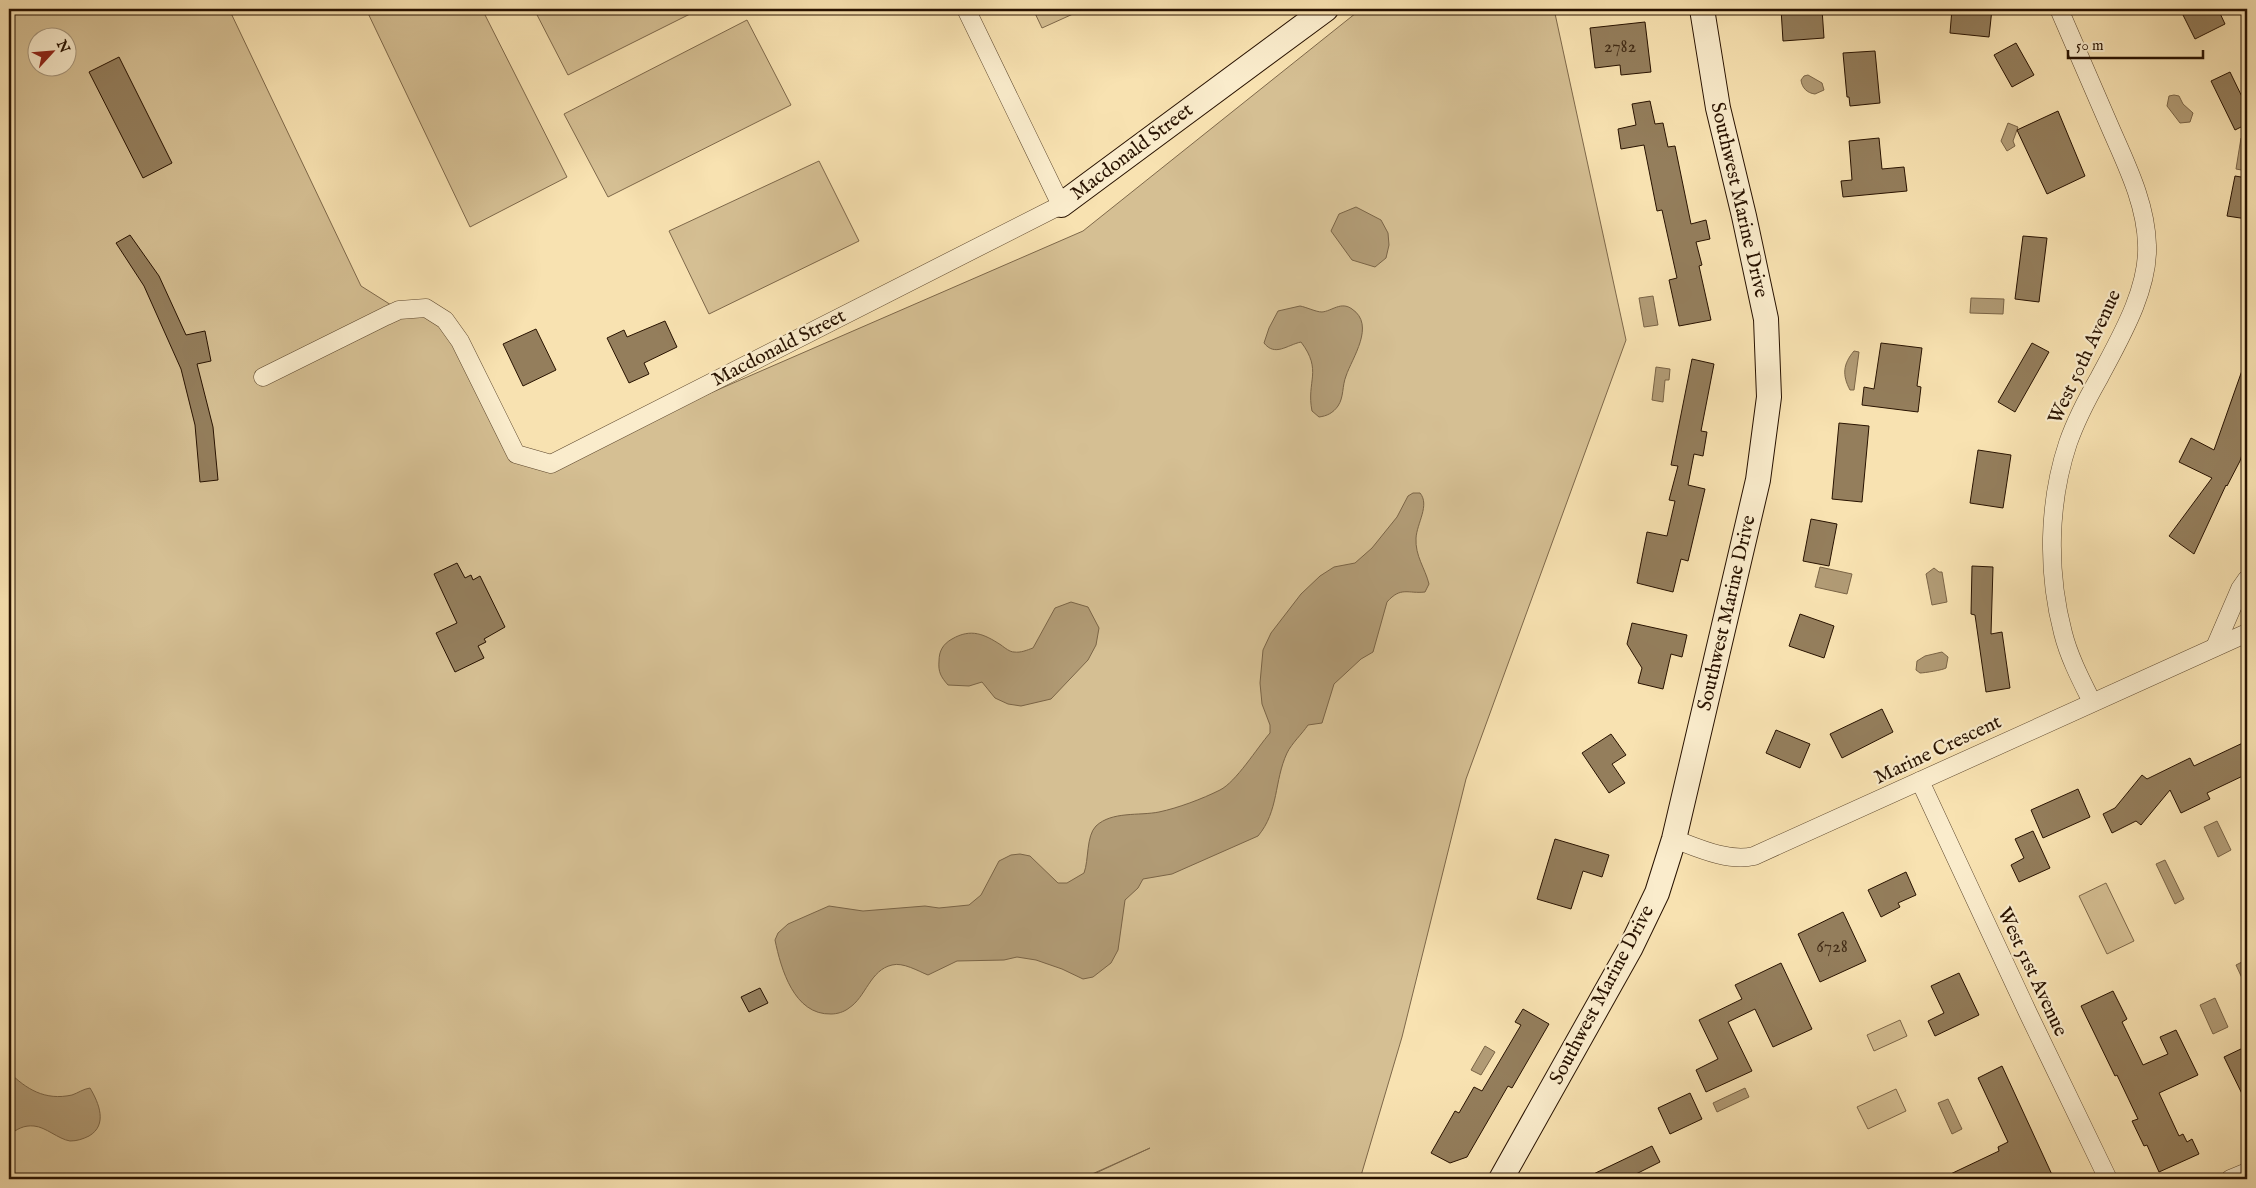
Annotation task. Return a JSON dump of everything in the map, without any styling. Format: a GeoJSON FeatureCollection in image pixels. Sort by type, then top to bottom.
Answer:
{"type":"FeatureCollection","features":[{"type":"Feature","properties":{"kind":"main road","name":"Macdonald Street"},"geometry":{"type":"LineString","coordinates":[[1061,205],[1326,9]]}},
{"type":"Feature","properties":{"kind":"main road","name":"Southwest Marine Drive"},"geometry":{"type":"LineString","coordinates":[[1501,1179],[1630,949],[1657,893],[1674,839],[1758,480],[1769,397],[1766,319],[1718,108],[1702,9]]}},
{"type":"Feature","properties":{"kind":"street"},"geometry":{"type":"LineString","coordinates":[[966,9],[1061,205]]}},
{"type":"Feature","properties":{"kind":"street","name":"West 50th Avenue"},"geometry":{"type":"LineString","coordinates":[[2059,9],[2133,182],[2144,213],[2148,246],[2142,281],[2128,323],[2082,409],[2068,443],[2058,483],[2052,523],[2052,565],[2056,602],[2063,634],[2092,702]]}},
{"type":"Feature","properties":{"kind":"street","name":"Macdonald Street"},"geometry":{"type":"LineString","coordinates":[[264,377],[399,310],[426,308],[445,320],[460,341],[516,454],[551,464],[1061,205]]}},
{"type":"Feature","properties":{"kind":"street"},"geometry":{"type":"LineString","coordinates":[[2215,647],[2240,589],[2247,579]]}},
{"type":"Feature","properties":{"kind":"street","name":"Marine Crescent"},"geometry":{"type":"LineString","coordinates":[[1674,839],[1699,849],[1730,856],[1754,856],[2247,633]]}},
{"type":"Feature","properties":{"kind":"street","name":"West 51st Avenue"},"geometry":{"type":"LineString","coordinates":[[1920,782],[2108,1179]]}},
{"type":"Feature","properties":{"kind":"street"},"geometry":{"type":"LineString","coordinates":[[2230,1179],[2247,1172]]}},
{"type":"Feature","properties":{"kind":"shaded area"},"geometry":{"type":"Polygon","coordinates":[[[9,9],[229,9],[361,286],[399,310],[445,320],[516,454],[551,464],[1083,231],[1361,9],[1554,9],[1626,340],[1466,779],[1402,1037],[1360,1179],[1083,1179],[1150,1148],[1081,1179],[9,1179],[9,9]]]}},
{"type":"Feature","properties":{"kind":"shaded area"},"geometry":{"type":"Polygon","coordinates":[[[366,9],[482,9],[567,177],[470,227],[366,9]]]}},
{"type":"Feature","properties":{"kind":"shaded area"},"geometry":{"type":"Polygon","coordinates":[[[534,9],[700,9],[568,75],[534,9]]]}},
{"type":"Feature","properties":{"kind":"shaded area"},"geometry":{"type":"Polygon","coordinates":[[[1033,9],[1084,9],[1042,28],[1033,9]]]}},
{"type":"Feature","properties":{"kind":"shaded area"},"geometry":{"type":"Polygon","coordinates":[[[747,20],[791,105],[608,197],[564,114],[747,20]]]}},
{"type":"Feature","properties":{"kind":"shaded area"},"geometry":{"type":"Polygon","coordinates":[[[1808,75],[1822,83],[1824,90],[1815,94],[1805,90],[1801,80],[1804,76],[1808,75]]]}},
{"type":"Feature","properties":{"kind":"shaded area"},"geometry":{"type":"Polygon","coordinates":[[[2169,96],[2179,96],[2183,104],[2193,113],[2190,122],[2180,123],[2167,106],[2169,96]]]}},
{"type":"Feature","properties":{"kind":"shaded area"},"geometry":{"type":"Polygon","coordinates":[[[2008,123],[2018,127],[2013,141],[2015,146],[2007,151],[2001,141],[2008,123]]]}},
{"type":"Feature","properties":{"kind":"shaded area"},"geometry":{"type":"Polygon","coordinates":[[[2241,138],[2247,139],[2247,171],[2236,169],[2241,138]]]}},
{"type":"Feature","properties":{"kind":"shaded area"},"geometry":{"type":"Polygon","coordinates":[[[819,161],[859,241],[709,314],[669,231],[819,161]]]}},
{"type":"Feature","properties":{"kind":"shaded area"},"geometry":{"type":"Polygon","coordinates":[[[1356,207],[1381,220],[1388,233],[1389,245],[1386,258],[1375,267],[1352,260],[1331,231],[1339,214],[1356,207]]]}},
{"type":"Feature","properties":{"kind":"shaded area"},"geometry":{"type":"Polygon","coordinates":[[[1653,296],[1658,325],[1644,327],[1639,298],[1653,296]]]}},
{"type":"Feature","properties":{"kind":"shaded area"},"geometry":{"type":"Polygon","coordinates":[[[1971,298],[2004,299],[2003,314],[1970,313],[1971,298]]]}},
{"type":"Feature","properties":{"kind":"shaded area"},"geometry":{"type":"Polygon","coordinates":[[[1300,306],[1322,312],[1340,306],[1348,307],[1359,316],[1362,324],[1360,342],[1346,376],[1340,403],[1332,412],[1322,417],[1319,417],[1312,411],[1313,369],[1308,352],[1301,342],[1277,350],[1268,347],[1264,343],[1278,311],[1300,306]]]}},
{"type":"Feature","properties":{"kind":"shaded area"},"geometry":{"type":"Polygon","coordinates":[[[1854,351],[1859,352],[1854,390],[1850,390],[1845,370],[1848,360],[1854,351]]]}},
{"type":"Feature","properties":{"kind":"shaded area"},"geometry":{"type":"Polygon","coordinates":[[[1656,367],[1670,369],[1669,380],[1665,380],[1663,402],[1652,400],[1656,367]]]}},
{"type":"Feature","properties":{"kind":"shaded area"},"geometry":{"type":"Polygon","coordinates":[[[1413,493],[1420,493],[1424,503],[1416,544],[1429,584],[1425,592],[1401,592],[1387,602],[1373,652],[1361,659],[1334,684],[1322,723],[1308,725],[1287,753],[1270,816],[1258,836],[1172,874],[1143,879],[1138,888],[1125,900],[1118,950],[1111,963],[1093,977],[1083,979],[1036,960],[1017,957],[1004,960],[957,961],[928,975],[910,967],[896,964],[878,972],[855,1003],[840,1013],[818,1012],[807,1007],[799,999],[791,988],[781,964],[775,940],[778,933],[788,924],[829,906],[863,911],[969,905],[981,895],[999,861],[1011,855],[1030,856],[1058,883],[1067,883],[1084,873],[1093,830],[1102,821],[1118,816],[1159,812],[1174,808],[1206,797],[1226,786],[1233,780],[1270,733],[1270,725],[1262,704],[1260,683],[1263,650],[1271,633],[1301,594],[1320,576],[1334,567],[1355,563],[1372,548],[1397,517],[1408,496],[1413,493]]]}},
{"type":"Feature","properties":{"kind":"shaded area"},"geometry":{"type":"Polygon","coordinates":[[[1820,567],[1852,574],[1847,594],[1815,587],[1820,567]]]}},
{"type":"Feature","properties":{"kind":"shaded area"},"geometry":{"type":"Polygon","coordinates":[[[1934,568],[1942,572],[1947,602],[1932,605],[1926,574],[1934,568]]]}},
{"type":"Feature","properties":{"kind":"shaded area"},"geometry":{"type":"Polygon","coordinates":[[[1071,602],[1088,607],[1099,628],[1096,645],[1088,660],[1051,699],[1021,706],[1008,704],[995,698],[982,682],[969,686],[948,685],[942,677],[939,668],[939,657],[942,648],[952,639],[971,633],[983,635],[1014,652],[1033,648],[1055,608],[1071,602]]]}},
{"type":"Feature","properties":{"kind":"shaded area"},"geometry":{"type":"Polygon","coordinates":[[[1942,652],[1948,657],[1946,668],[1922,673],[1916,670],[1917,661],[1925,656],[1942,652]]]}},
{"type":"Feature","properties":{"kind":"shaded area"},"geometry":{"type":"Polygon","coordinates":[[[2217,821],[2231,850],[2218,857],[2204,827],[2217,821]]]}},
{"type":"Feature","properties":{"kind":"shaded area"},"geometry":{"type":"Polygon","coordinates":[[[2165,860],[2184,899],[2175,904],[2156,864],[2165,860]]]}},
{"type":"Feature","properties":{"kind":"shaded area"},"geometry":{"type":"Polygon","coordinates":[[[2106,883],[2134,941],[2107,954],[2079,896],[2106,883]]]}},
{"type":"Feature","properties":{"kind":"shaded area"},"geometry":{"type":"Polygon","coordinates":[[[2246,960],[2247,962],[2247,989],[2236,965],[2246,960]]]}},
{"type":"Feature","properties":{"kind":"shaded area"},"geometry":{"type":"Polygon","coordinates":[[[2215,998],[2228,1027],[2213,1034],[2200,1005],[2215,998]]]}},
{"type":"Feature","properties":{"kind":"shaded area"},"geometry":{"type":"Polygon","coordinates":[[[1900,1020],[1907,1036],[1874,1051],[1867,1035],[1900,1020]]]}},
{"type":"Feature","properties":{"kind":"shaded area"},"geometry":{"type":"Polygon","coordinates":[[[1485,1046],[1495,1052],[1481,1075],[1471,1070],[1485,1046]]]}},
{"type":"Feature","properties":{"kind":"shaded area"},"geometry":{"type":"Polygon","coordinates":[[[9,1072],[22,1084],[45,1095],[72,1095],[90,1088],[99,1107],[100,1114],[100,1120],[95,1131],[89,1136],[73,1141],[66,1140],[43,1128],[34,1126],[21,1128],[9,1135],[9,1072]]]}},
{"type":"Feature","properties":{"kind":"shaded area"},"geometry":{"type":"Polygon","coordinates":[[[1745,1088],[1749,1097],[1717,1112],[1713,1103],[1745,1088]]]}},
{"type":"Feature","properties":{"kind":"shaded area"},"geometry":{"type":"Polygon","coordinates":[[[1896,1089],[1906,1111],[1868,1129],[1857,1107],[1896,1089]]]}},
{"type":"Feature","properties":{"kind":"shaded area"},"geometry":{"type":"Polygon","coordinates":[[[1948,1099],[1962,1129],[1952,1134],[1938,1103],[1948,1099]]]}},
{"type":"Feature","properties":{"kind":"building"},"geometry":{"type":"Polygon","coordinates":[[[1781,9],[1822,9],[1824,38],[1783,41],[1781,9]]]}},
{"type":"Feature","properties":{"kind":"building"},"geometry":{"type":"Polygon","coordinates":[[[1952,9],[1992,9],[1989,37],[1950,33],[1952,9]]]}},
{"type":"Feature","properties":{"kind":"building"},"geometry":{"type":"Polygon","coordinates":[[[2180,9],[2218,9],[2225,24],[2195,39],[2180,9]]]}},
{"type":"Feature","properties":{"kind":"building"},"geometry":{"type":"Polygon","coordinates":[[[1645,22],[1651,72],[1621,75],[1620,65],[1595,68],[1590,28],[1645,22]]]}},
{"type":"Feature","properties":{"kind":"building"},"geometry":{"type":"Polygon","coordinates":[[[2016,43],[2034,75],[2012,87],[1994,55],[2016,43]]]}},
{"type":"Feature","properties":{"kind":"building"},"geometry":{"type":"Polygon","coordinates":[[[1875,51],[1880,103],[1850,106],[1849,97],[1847,97],[1843,53],[1875,51]]]}},
{"type":"Feature","properties":{"kind":"building"},"geometry":{"type":"Polygon","coordinates":[[[119,57],[172,163],[143,178],[89,72],[119,57]]]}},
{"type":"Feature","properties":{"kind":"building"},"geometry":{"type":"Polygon","coordinates":[[[2230,72],[2247,107],[2247,124],[2235,130],[2211,81],[2230,72]]]}},
{"type":"Feature","properties":{"kind":"building"},"geometry":{"type":"Polygon","coordinates":[[[1650,101],[1655,124],[1663,123],[1668,147],[1675,146],[1691,224],[1706,220],[1710,239],[1696,242],[1702,265],[1699,266],[1711,320],[1679,326],[1669,280],[1677,278],[1662,210],[1657,211],[1644,145],[1621,149],[1618,129],[1636,125],[1632,104],[1650,101]]]}},
{"type":"Feature","properties":{"kind":"building"},"geometry":{"type":"Polygon","coordinates":[[[2058,111],[2085,176],[2047,194],[2017,130],[2058,111]]]}},
{"type":"Feature","properties":{"kind":"building"},"geometry":{"type":"Polygon","coordinates":[[[1879,138],[1882,169],[1904,167],[1907,191],[1843,197],[1841,181],[1852,180],[1849,141],[1879,138]]]}},
{"type":"Feature","properties":{"kind":"building"},"geometry":{"type":"Polygon","coordinates":[[[2235,176],[2247,178],[2247,219],[2227,216],[2235,176]]]}},
{"type":"Feature","properties":{"kind":"building"},"geometry":{"type":"Polygon","coordinates":[[[130,235],[159,276],[186,335],[205,331],[211,361],[197,364],[213,427],[218,480],[200,482],[195,425],[181,369],[144,286],[116,243],[130,235]]]}},
{"type":"Feature","properties":{"kind":"building"},"geometry":{"type":"Polygon","coordinates":[[[2023,236],[2047,238],[2039,302],[2015,299],[2023,236]]]}},
{"type":"Feature","properties":{"kind":"building"},"geometry":{"type":"Polygon","coordinates":[[[665,321],[677,347],[644,363],[649,374],[629,383],[607,338],[624,330],[627,337],[665,321]]]}},
{"type":"Feature","properties":{"kind":"building"},"geometry":{"type":"Polygon","coordinates":[[[536,329],[556,370],[523,386],[503,344],[536,329]]]}},
{"type":"Feature","properties":{"kind":"building"},"geometry":{"type":"Polygon","coordinates":[[[1881,343],[1922,348],[1917,386],[1921,387],[1918,412],[1862,405],[1864,387],[1874,389],[1881,343]]]}},
{"type":"Feature","properties":{"kind":"building"},"geometry":{"type":"Polygon","coordinates":[[[2032,343],[2049,352],[2015,412],[1998,402],[2032,343]]]}},
{"type":"Feature","properties":{"kind":"building"},"geometry":{"type":"Polygon","coordinates":[[[1692,359],[1714,364],[1701,431],[1707,432],[1703,456],[1694,454],[1688,485],[1705,489],[1688,561],[1681,559],[1673,592],[1637,583],[1647,532],[1667,536],[1675,501],[1669,500],[1678,466],[1671,465],[1692,359]]]}},
{"type":"Feature","properties":{"kind":"building"},"geometry":{"type":"Polygon","coordinates":[[[2245,362],[2247,363],[2247,439],[2240,461],[2226,485],[2194,554],[2169,536],[2212,478],[2179,462],[2191,438],[2214,450],[2245,362]]]}},
{"type":"Feature","properties":{"kind":"building"},"geometry":{"type":"Polygon","coordinates":[[[1839,423],[1869,426],[1862,502],[1832,499],[1839,423]]]}},
{"type":"Feature","properties":{"kind":"building"},"geometry":{"type":"Polygon","coordinates":[[[1978,450],[2011,455],[2003,508],[1970,503],[1978,450]]]}},
{"type":"Feature","properties":{"kind":"building"},"geometry":{"type":"Polygon","coordinates":[[[1811,519],[1837,524],[1829,566],[1803,561],[1811,519]]]}},
{"type":"Feature","properties":{"kind":"building"},"geometry":{"type":"Polygon","coordinates":[[[457,563],[465,578],[471,575],[473,580],[480,576],[505,627],[484,639],[486,642],[478,646],[484,658],[455,672],[436,633],[457,623],[434,574],[457,563]]]}},
{"type":"Feature","properties":{"kind":"building"},"geometry":{"type":"Polygon","coordinates":[[[1972,566],[1993,567],[1991,634],[2002,632],[2010,688],[1986,692],[1975,615],[1971,614],[1972,566]]]}},
{"type":"Feature","properties":{"kind":"building"},"geometry":{"type":"Polygon","coordinates":[[[1800,614],[1834,626],[1824,658],[1789,646],[1800,614]]]}},
{"type":"Feature","properties":{"kind":"building"},"geometry":{"type":"Polygon","coordinates":[[[1632,623],[1687,635],[1682,657],[1671,654],[1663,689],[1638,683],[1642,668],[1627,644],[1632,623]]]}},
{"type":"Feature","properties":{"kind":"building"},"geometry":{"type":"Polygon","coordinates":[[[1882,709],[1893,732],[1842,758],[1830,734],[1882,709]]]}},
{"type":"Feature","properties":{"kind":"building"},"geometry":{"type":"Polygon","coordinates":[[[1776,730],[1810,744],[1800,768],[1766,753],[1776,730]]]}},
{"type":"Feature","properties":{"kind":"building"},"geometry":{"type":"Polygon","coordinates":[[[1611,734],[1626,755],[1612,764],[1625,783],[1609,793],[1582,753],[1611,734]]]}},
{"type":"Feature","properties":{"kind":"building"},"geometry":{"type":"Polygon","coordinates":[[[2247,741],[2247,774],[2207,793],[2210,799],[2181,813],[2170,790],[2141,825],[2136,821],[2112,833],[2103,814],[2115,808],[2142,775],[2147,779],[2190,758],[2194,766],[2247,741]]]}},
{"type":"Feature","properties":{"kind":"building"},"geometry":{"type":"Polygon","coordinates":[[[2078,789],[2090,817],[2043,838],[2031,810],[2078,789]]]}},
{"type":"Feature","properties":{"kind":"building"},"geometry":{"type":"Polygon","coordinates":[[[2033,831],[2050,868],[2019,882],[2011,865],[2024,858],[2015,839],[2033,831]]]}},
{"type":"Feature","properties":{"kind":"building"},"geometry":{"type":"Polygon","coordinates":[[[1555,839],[1609,855],[1602,877],[1583,871],[1571,909],[1537,899],[1555,839]]]}},
{"type":"Feature","properties":{"kind":"building"},"geometry":{"type":"Polygon","coordinates":[[[1906,872],[1916,895],[1898,903],[1900,907],[1881,917],[1868,890],[1906,872]]]}},
{"type":"Feature","properties":{"kind":"building"},"geometry":{"type":"Polygon","coordinates":[[[1843,912],[1866,961],[1820,982],[1798,934],[1843,912]]]}},
{"type":"Feature","properties":{"kind":"building"},"geometry":{"type":"Polygon","coordinates":[[[1781,963],[1812,1029],[1773,1047],[1755,1009],[1728,1022],[1752,1071],[1706,1092],[1696,1070],[1718,1059],[1699,1020],[1742,999],[1735,985],[1781,963]]]}},
{"type":"Feature","properties":{"kind":"building"},"geometry":{"type":"Polygon","coordinates":[[[1959,973],[1979,1015],[1935,1036],[1928,1021],[1944,1013],[1931,986],[1959,973]]]}},
{"type":"Feature","properties":{"kind":"building"},"geometry":{"type":"Polygon","coordinates":[[[760,988],[768,1003],[749,1012],[741,997],[760,988]]]}},
{"type":"Feature","properties":{"kind":"building"},"geometry":{"type":"Polygon","coordinates":[[[2113,991],[2127,1019],[2122,1022],[2143,1065],[2168,1054],[2160,1037],[2176,1030],[2198,1075],[2159,1093],[2179,1136],[2183,1134],[2187,1142],[2192,1139],[2199,1154],[2159,1172],[2147,1145],[2144,1146],[2132,1121],[2138,1119],[2081,1006],[2113,991]]]}},
{"type":"Feature","properties":{"kind":"building"},"geometry":{"type":"Polygon","coordinates":[[[1523,1009],[1549,1024],[1512,1088],[1508,1086],[1467,1157],[1450,1163],[1431,1153],[1455,1111],[1459,1113],[1474,1087],[1482,1091],[1521,1025],[1515,1022],[1523,1009]]]}},
{"type":"Feature","properties":{"kind":"building"},"geometry":{"type":"Polygon","coordinates":[[[2243,1048],[2247,1056],[2247,1104],[2224,1057],[2243,1048]]]}},
{"type":"Feature","properties":{"kind":"building"},"geometry":{"type":"Polygon","coordinates":[[[2002,1066],[2054,1179],[1940,1179],[1999,1151],[1998,1147],[2008,1142],[1978,1078],[2002,1066]]]}},
{"type":"Feature","properties":{"kind":"building"},"geometry":{"type":"Polygon","coordinates":[[[1690,1093],[1702,1119],[1670,1134],[1658,1108],[1690,1093]]]}},
{"type":"Feature","properties":{"kind":"building"},"geometry":{"type":"Polygon","coordinates":[[[1652,1146],[1660,1162],[1626,1179],[1583,1179],[1652,1146]]]}}]}
